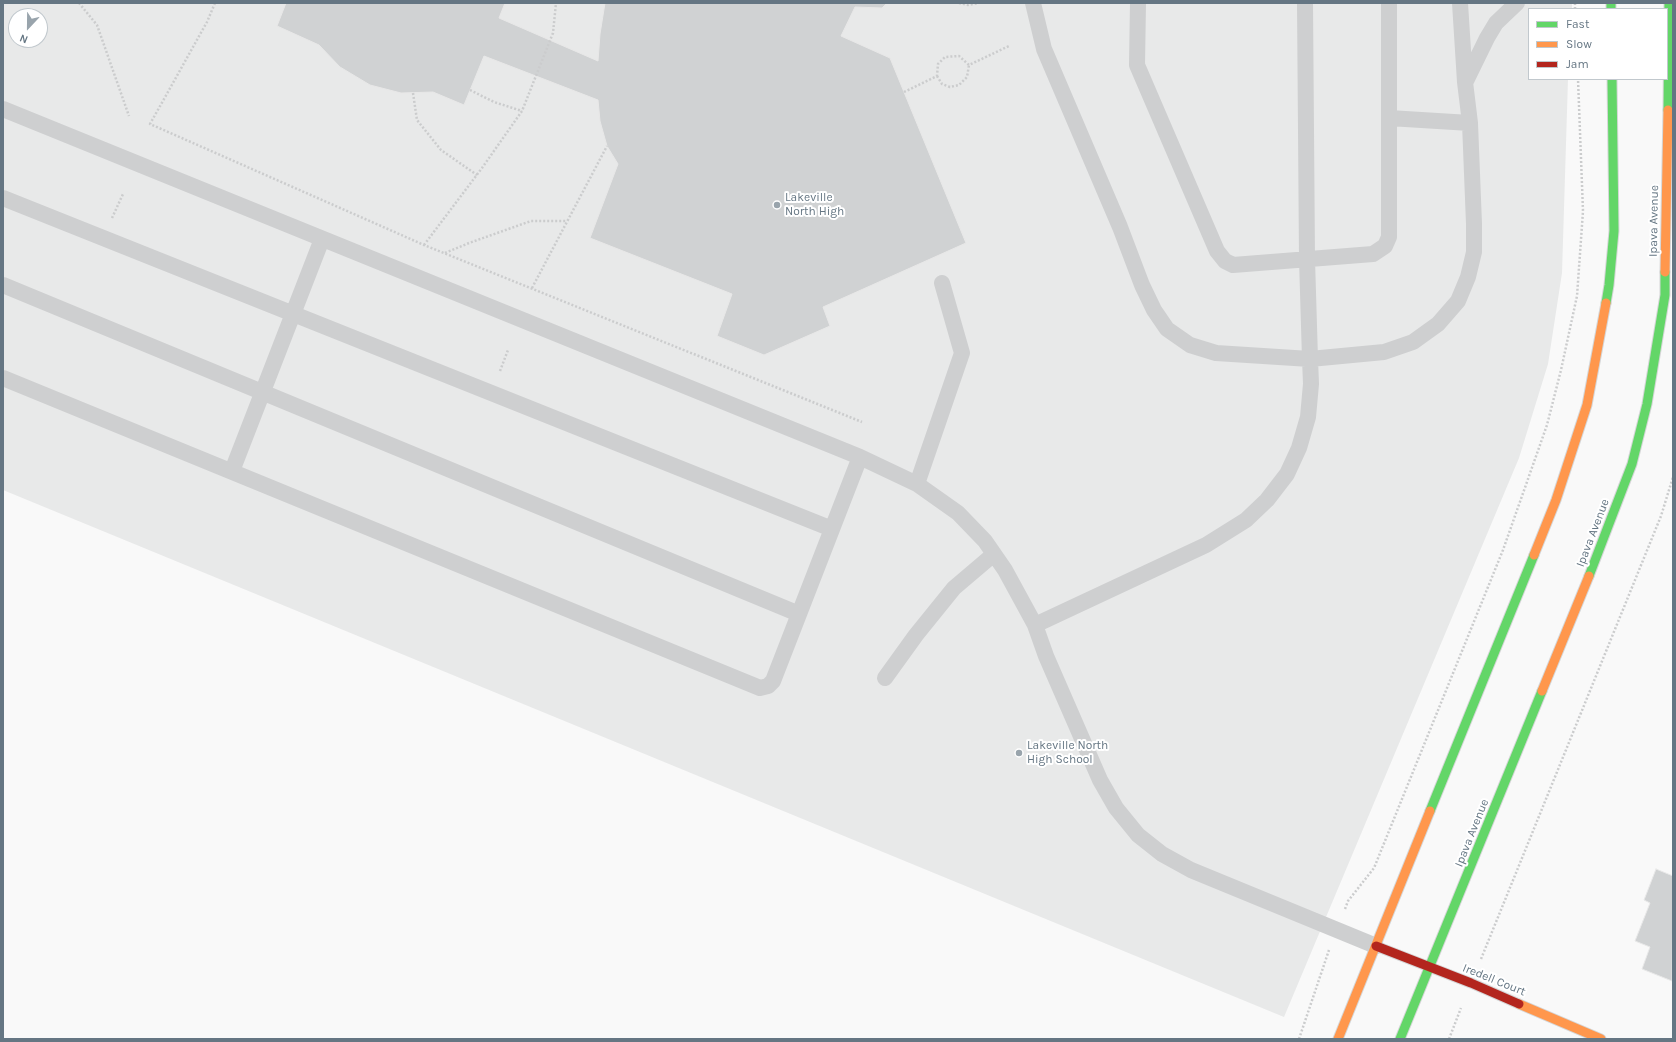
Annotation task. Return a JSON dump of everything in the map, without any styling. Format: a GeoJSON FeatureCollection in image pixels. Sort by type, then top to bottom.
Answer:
{"type":"FeatureCollection","features":[{"type":"Feature","properties":{"kind":"street","name":"Ipava Avenue"},"geometry":{"type":"LineString","coordinates":[[1668,76],[1669,3]]}},
{"type":"Feature","properties":{"kind":"street"},"geometry":{"type":"LineString","coordinates":[[1338,1039],[1556,500],[1587,405],[1609,285],[1614,231],[1612,80]]}},
{"type":"Feature","properties":{"kind":"street","name":"Ipava Avenue"},"geometry":{"type":"LineString","coordinates":[[1400,1039],[1606,535],[1630,468],[1647,404],[1665,295],[1668,80]]}},
{"type":"Feature","properties":{"kind":"street","name":"Iredell Court"},"geometry":{"type":"LineString","coordinates":[[1376,946],[1471,983],[1601,1039]]}},
{"type":"Feature","properties":{"kind":"lane"},"geometry":{"type":"LineString","coordinates":[[1033,3],[1044,49],[1120,227],[1142,285],[1154,310],[1167,329],[1190,345],[1216,353],[1310,359],[1384,352],[1413,342],[1438,324],[1458,301],[1468,277],[1474,252],[1470,123],[1465,82],[1460,3]]}},
{"type":"Feature","properties":{"kind":"lane"},"geometry":{"type":"LineString","coordinates":[[1138,3],[1137,65],[1217,252],[1225,261],[1233,265],[1373,254],[1385,246],[1389,237],[1389,3]]}},
{"type":"Feature","properties":{"kind":"lane"},"geometry":{"type":"LineString","coordinates":[[1035,625],[1206,545],[1246,520],[1268,500],[1287,474],[1299,448],[1308,417],[1311,384],[1307,259],[1306,3]]}},
{"type":"Feature","properties":{"kind":"lane"},"geometry":{"type":"LineString","coordinates":[[1465,82],[1496,23],[1517,3]]}},
{"type":"Feature","properties":{"kind":"lane"},"geometry":{"type":"LineString","coordinates":[[3,109],[860,457],[917,484],[958,513],[985,541],[1005,570],[1035,625],[1046,656],[1100,780],[1116,808],[1138,835],[1162,854],[1191,870],[1376,946]]}},
{"type":"Feature","properties":{"kind":"lane"},"geometry":{"type":"LineString","coordinates":[[1389,118],[1470,123]]}},
{"type":"Feature","properties":{"kind":"lane"},"geometry":{"type":"LineString","coordinates":[[3,198],[832,529]]}},
{"type":"Feature","properties":{"kind":"lane"},"geometry":{"type":"LineString","coordinates":[[232,471],[322,239]]}},
{"type":"Feature","properties":{"kind":"lane"},"geometry":{"type":"LineString","coordinates":[[917,484],[962,353],[942,283]]}},
{"type":"Feature","properties":{"kind":"lane"},"geometry":{"type":"LineString","coordinates":[[3,285],[800,614]]}},
{"type":"Feature","properties":{"kind":"lane"},"geometry":{"type":"LineString","coordinates":[[3,378],[760,688],[768,686],[773,681],[860,457]]}},
{"type":"Feature","properties":{"kind":"lane"},"geometry":{"type":"LineString","coordinates":[[885,678],[916,635],[954,588],[994,554]]}},
{"type":"Feature","properties":{"kind":"path"},"geometry":{"type":"LineString","coordinates":[[79,3],[97,25],[128,116]]}},
{"type":"Feature","properties":{"kind":"path"},"geometry":{"type":"LineString","coordinates":[[215,3],[208,22],[150,124],[424,245],[862,422]]}},
{"type":"Feature","properties":{"kind":"path"},"geometry":{"type":"LineString","coordinates":[[424,245],[477,175],[522,111],[553,33],[556,3]]}},
{"type":"Feature","properties":{"kind":"path"},"geometry":{"type":"LineString","coordinates":[[959,3],[968,6],[980,3]]}},
{"type":"Feature","properties":{"kind":"path"},"geometry":{"type":"LineString","coordinates":[[969,65],[1009,46]]}},
{"type":"Feature","properties":{"kind":"path"},"geometry":{"type":"LineString","coordinates":[[959,56],[969,65],[967,77],[959,85],[950,87],[942,84],[937,76],[938,64],[945,57],[959,56]]}},
{"type":"Feature","properties":{"kind":"path"},"geometry":{"type":"LineString","coordinates":[[904,92],[937,76]]}},
{"type":"Feature","properties":{"kind":"path"},"geometry":{"type":"LineString","coordinates":[[1299,1039],[1336,930],[1348,901],[1374,868],[1503,550],[1547,425],[1577,296],[1583,211],[1578,80]]}},
{"type":"Feature","properties":{"kind":"path"},"geometry":{"type":"LineString","coordinates":[[470,90],[494,102],[522,111]]}},
{"type":"Feature","properties":{"kind":"path"},"geometry":{"type":"LineString","coordinates":[[413,93],[417,120],[441,150],[477,175]]}},
{"type":"Feature","properties":{"kind":"path"},"geometry":{"type":"LineString","coordinates":[[532,288],[607,146]]}},
{"type":"Feature","properties":{"kind":"path"},"geometry":{"type":"LineString","coordinates":[[445,253],[468,243],[531,221],[567,221]]}},
{"type":"Feature","properties":{"kind":"path"},"geometry":{"type":"LineString","coordinates":[[1449,1039],[1658,523],[1673,477]]}},
{"type":"Feature","properties":{"kind":"shaded area","name":"Lakeville North High School"},"geometry":{"type":"Polygon","coordinates":[[[3,3],[1572,3],[1572,8],[1528,8],[1528,80],[1568,80],[1562,273],[1548,364],[1519,458],[1284,1017],[3,490],[3,3]]]}},
{"type":"Feature","properties":{"kind":"building","name":"Lakeville North High"},"geometry":{"type":"Polygon","coordinates":[[[286,3],[505,3],[499,18],[598,61],[600,34],[605,3],[887,3],[882,8],[855,7],[841,36],[890,58],[966,243],[823,307],[830,326],[764,355],[717,336],[732,294],[590,238],[618,164],[607,146],[600,121],[598,100],[484,56],[464,105],[433,92],[401,93],[370,85],[340,67],[319,45],[277,26],[286,3]]]}},
{"type":"Feature","properties":{"kind":"building"},"geometry":{"type":"Polygon","coordinates":[[[1656,869],[1673,876],[1672,981],[1642,969],[1650,947],[1635,941],[1650,903],[1644,900],[1656,869]]]}},
{"type":"Feature","properties":{"kind":"traffic: fast"},"geometry":{"type":"LineString","coordinates":[[1611,3],[1611,8]]}},
{"type":"Feature","properties":{"kind":"traffic: fast"},"geometry":{"type":"LineString","coordinates":[[1668,110],[1669,3]]}},
{"type":"Feature","properties":{"kind":"traffic: fast"},"geometry":{"type":"LineString","coordinates":[[1606,303],[1614,231],[1612,80]]}},
{"type":"Feature","properties":{"kind":"traffic: fast"},"geometry":{"type":"LineString","coordinates":[[1589,576],[1632,464],[1647,404],[1665,295],[1665,272]]}},
{"type":"Feature","properties":{"kind":"traffic: fast"},"geometry":{"type":"LineString","coordinates":[[1430,811],[1534,555]]}},
{"type":"Feature","properties":{"kind":"traffic: fast"},"geometry":{"type":"LineString","coordinates":[[1400,1039],[1542,691]]}},
{"type":"Feature","properties":{"kind":"traffic: slow"},"geometry":{"type":"LineString","coordinates":[[1665,272],[1668,110]]}},
{"type":"Feature","properties":{"kind":"traffic: slow"},"geometry":{"type":"LineString","coordinates":[[1534,555],[1556,500],[1587,405],[1606,303]]}},
{"type":"Feature","properties":{"kind":"traffic: slow"},"geometry":{"type":"LineString","coordinates":[[1542,691],[1589,576]]}},
{"type":"Feature","properties":{"kind":"traffic: slow"},"geometry":{"type":"LineString","coordinates":[[1338,1039],[1430,811]]}},
{"type":"Feature","properties":{"kind":"traffic: slow"},"geometry":{"type":"LineString","coordinates":[[1519,1004],[1601,1039]]}},
{"type":"Feature","properties":{"kind":"traffic: jam"},"geometry":{"type":"LineString","coordinates":[[1376,946],[1471,983],[1519,1004]]}},
{"type":"Feature","properties":{"kind":"place","name":"Lakeville North High"},"geometry":{"type":"Point","coordinates":[777,205]}},
{"type":"Feature","properties":{"kind":"place","name":"Lakeville North High School"},"geometry":{"type":"Point","coordinates":[1019,753]}}]}
